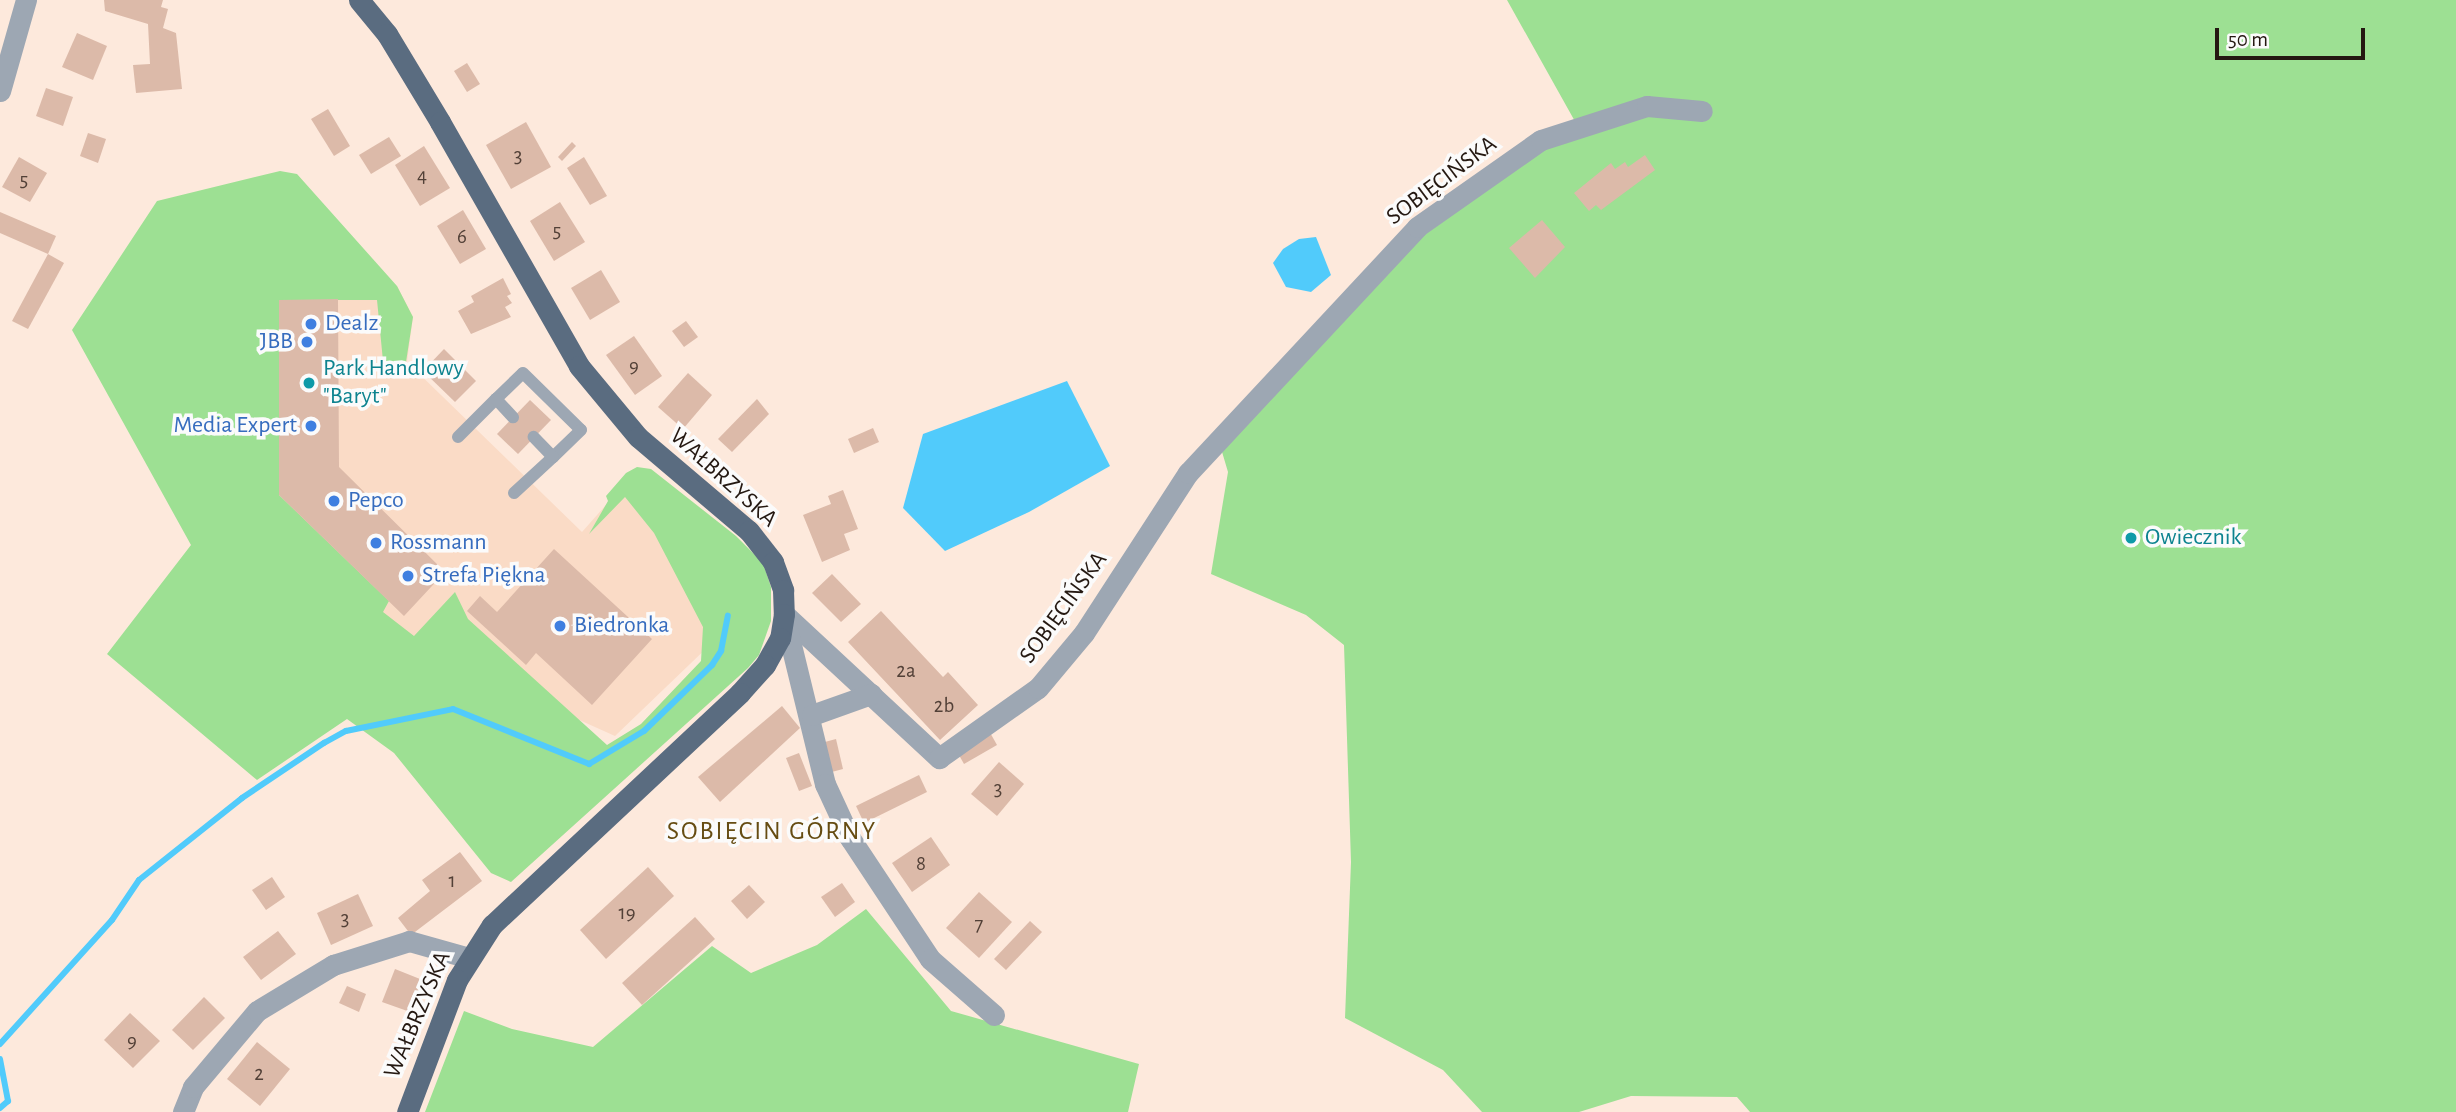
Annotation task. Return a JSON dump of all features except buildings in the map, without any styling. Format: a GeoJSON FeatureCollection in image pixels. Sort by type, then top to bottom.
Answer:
{"type":"FeatureCollection","features":[{"type":"Feature","properties":{"kind":"main road","name":"WAŁBRZYSKA"},"geometry":{"type":"LineString","coordinates":[[359,0],[403,62],[579,366],[638,436],[749,531],[773,562],[783,590],[784,614],[780,638],[765,665],[740,693],[519,897],[469,958],[448,1000],[407,1112]]}},
{"type":"Feature","properties":{"kind":"street"},"geometry":{"type":"LineString","coordinates":[[0,91],[26,0]]}},
{"type":"Feature","properties":{"kind":"street","name":"SOBIĘCIŃSKA"},"geometry":{"type":"LineString","coordinates":[[784,614],[939,758],[1038,688],[1084,632],[1188,473],[1417,227],[1541,140],[1647,106],[1702,111]]}},
{"type":"Feature","properties":{"kind":"street"},"geometry":{"type":"LineString","coordinates":[[784,614],[812,715],[825,784],[880,889],[930,959],[994,1015]]}},
{"type":"Feature","properties":{"kind":"street"},"geometry":{"type":"LineString","coordinates":[[812,715],[871,694]]}},
{"type":"Feature","properties":{"kind":"street"},"geometry":{"type":"LineString","coordinates":[[183,1112],[193,1087],[257,1011],[333,965],[409,942],[469,958]]}},
{"type":"Feature","properties":{"kind":"lane"},"geometry":{"type":"LineString","coordinates":[[458,437],[523,373],[580,430],[514,493]]}},
{"type":"Feature","properties":{"kind":"lane"},"geometry":{"type":"LineString","coordinates":[[496,399],[513,417]]}},
{"type":"Feature","properties":{"kind":"lane"},"geometry":{"type":"LineString","coordinates":[[534,437],[553,457]]}},
{"type":"Feature","properties":{"kind":"shaded area"},"geometry":{"type":"Polygon","coordinates":[[[397,286],[413,317],[407,362],[582,532],[620,489],[673,555],[715,640],[615,736],[414,646],[269,501],[268,288],[397,286]]]}},
{"type":"Feature","properties":{"kind":"green space"},"geometry":{"type":"Polygon","coordinates":[[[1507,0],[2456,0],[2456,1112],[1750,1112],[1737,1097],[1631,1096],[1579,1112],[1482,1112],[1443,1070],[1345,1018],[1351,862],[1344,645],[1306,615],[1211,574],[1228,472],[1217,435],[1399,253],[1577,125],[1507,0]]]}},
{"type":"Feature","properties":{"kind":"green space"},"geometry":{"type":"Polygon","coordinates":[[[280,171],[297,174],[397,286],[413,317],[406,362],[383,361],[377,300],[279,300],[279,495],[389,601],[383,612],[414,636],[455,592],[468,619],[607,745],[641,724],[701,661],[703,627],[654,533],[625,497],[589,534],[608,501],[606,496],[626,473],[637,467],[651,469],[736,536],[763,563],[771,587],[771,621],[759,655],[748,668],[511,882],[491,873],[394,753],[347,719],[257,780],[107,654],[191,545],[72,330],[157,201],[280,171]]]}},
{"type":"Feature","properties":{"kind":"green space"},"geometry":{"type":"Polygon","coordinates":[[[866,909],[951,1011],[1139,1064],[1128,1112],[425,1112],[464,1011],[512,1029],[593,1047],[712,946],[751,973],[817,945],[866,909]]]}},
{"type":"Feature","properties":{"kind":"water"},"geometry":{"type":"Polygon","coordinates":[[[1316,237],[1331,275],[1311,292],[1286,287],[1273,263],[1283,249],[1299,239],[1316,237]]]}},
{"type":"Feature","properties":{"kind":"water"},"geometry":{"type":"Polygon","coordinates":[[[1067,381],[1110,466],[1029,512],[945,551],[903,508],[923,434],[1067,381]]]}},
{"type":"Feature","properties":{"kind":"waterway"},"geometry":{"type":"LineString","coordinates":[[0,1044],[112,920],[139,880],[242,798],[324,743],[346,731],[453,709],[589,764],[644,731],[712,665],[721,651],[728,616]]}},
{"type":"Feature","properties":{"kind":"waterway"},"geometry":{"type":"LineString","coordinates":[[0,1059],[8,1101],[0,1108]]}},
{"type":"Feature","properties":{"kind":"place","name":"Dealz"},"geometry":{"type":"Point","coordinates":[311,324]}},
{"type":"Feature","properties":{"kind":"place","name":"JBB"},"geometry":{"type":"Point","coordinates":[307,342]}},
{"type":"Feature","properties":{"kind":"place","name":"Park Handlowy \"Baryt\""},"geometry":{"type":"Point","coordinates":[309,383]}},
{"type":"Feature","properties":{"kind":"place","name":"Media Expert"},"geometry":{"type":"Point","coordinates":[311,426]}},
{"type":"Feature","properties":{"kind":"place","name":"Pepco"},"geometry":{"type":"Point","coordinates":[334,501]}},
{"type":"Feature","properties":{"kind":"place","name":"Owiecznik"},"geometry":{"type":"Point","coordinates":[2131,538]}},
{"type":"Feature","properties":{"kind":"place","name":"Rossmann"},"geometry":{"type":"Point","coordinates":[376,543]}},
{"type":"Feature","properties":{"kind":"place","name":"Strefa Piękna"},"geometry":{"type":"Point","coordinates":[408,576]}},
{"type":"Feature","properties":{"kind":"place","name":"Biedronka"},"geometry":{"type":"Point","coordinates":[560,626]}},
{"type":"Feature","properties":{"kind":"district","name":"SOBIĘCIN GÓRNY"},"geometry":{"type":"Point","coordinates":[772,832]}}]}
